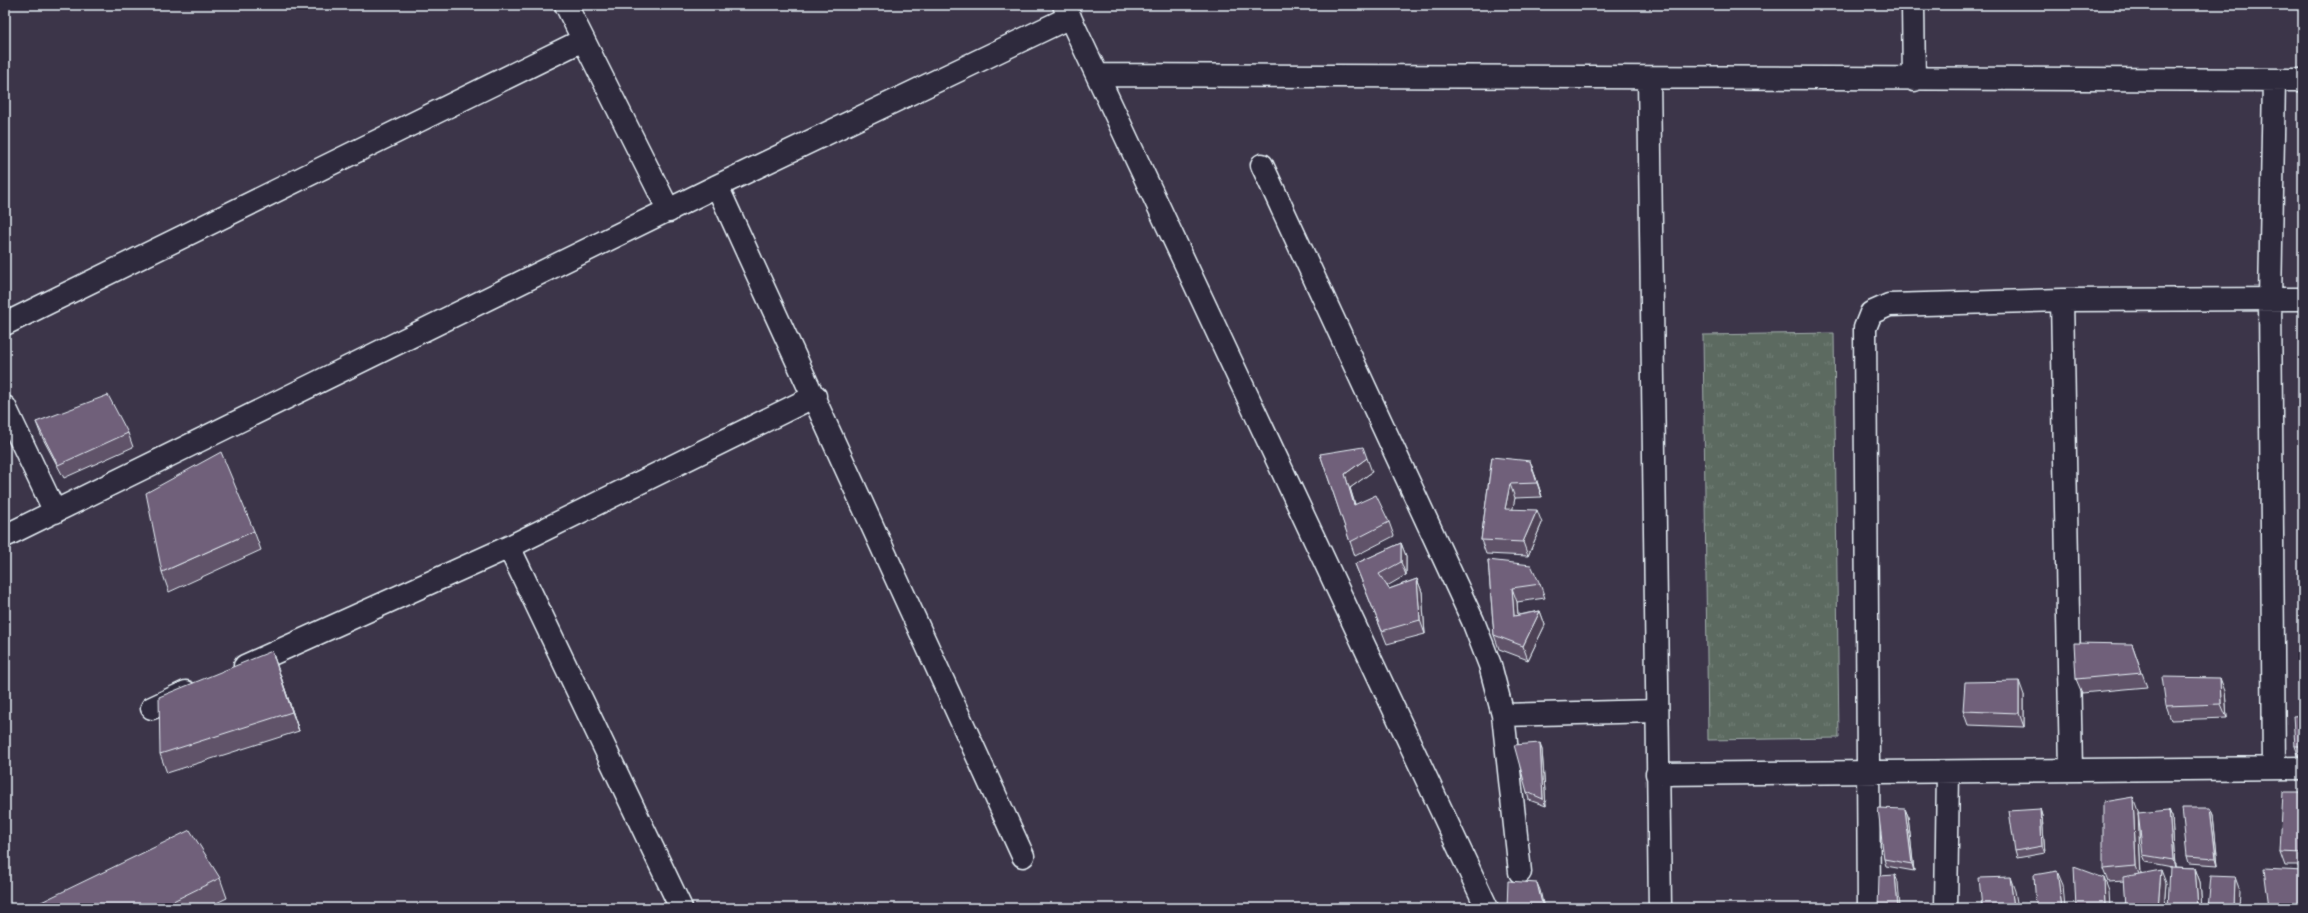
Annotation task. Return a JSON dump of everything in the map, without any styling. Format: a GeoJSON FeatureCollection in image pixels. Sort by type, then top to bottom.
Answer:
{"type":"FeatureCollection","features":[{"type":"Feature","properties":{"kind":"street"},"geometry":{"type":"LineString","coordinates":[[566,5],[669,211]]}},
{"type":"Feature","properties":{"kind":"street"},"geometry":{"type":"LineString","coordinates":[[1913,5],[1914,80]]}},
{"type":"Feature","properties":{"kind":"street"},"geometry":{"type":"LineString","coordinates":[[5,536],[669,211],[1067,11],[1487,908]]}},
{"type":"Feature","properties":{"kind":"street"},"geometry":{"type":"LineString","coordinates":[[5,324],[583,40]]}},
{"type":"Feature","properties":{"kind":"street"},"geometry":{"type":"LineString","coordinates":[[1097,75],[1914,80],[2303,80]]}},
{"type":"Feature","properties":{"kind":"street"},"geometry":{"type":"LineString","coordinates":[[1649,78],[1656,711],[1660,908]]}},
{"type":"Feature","properties":{"kind":"street"},"geometry":{"type":"LineString","coordinates":[[2274,80],[2270,300],[2274,768]]}},
{"type":"Feature","properties":{"kind":"street"},"geometry":{"type":"LineString","coordinates":[[1262,165],[1473,620],[1490,665],[1503,716],[1520,872]]}},
{"type":"Feature","properties":{"kind":"street"},"geometry":{"type":"LineString","coordinates":[[717,186],[815,396],[1023,856]]}},
{"type":"Feature","properties":{"kind":"street"},"geometry":{"type":"LineString","coordinates":[[1869,908],[1865,328],[1872,313],[1889,305],[2062,300],[2303,299]]}},
{"type":"Feature","properties":{"kind":"street"},"geometry":{"type":"LineString","coordinates":[[2062,300],[2071,770]]}},
{"type":"Feature","properties":{"kind":"street"},"geometry":{"type":"LineString","coordinates":[[225,675],[509,547],[815,396]]}},
{"type":"Feature","properties":{"kind":"street"},"geometry":{"type":"LineString","coordinates":[[5,407],[55,512]]}},
{"type":"Feature","properties":{"kind":"street"},"geometry":{"type":"LineString","coordinates":[[509,547],[681,908]]}},
{"type":"Feature","properties":{"kind":"street"},"geometry":{"type":"LineString","coordinates":[[152,708],[203,685]]}},
{"type":"Feature","properties":{"kind":"street"},"geometry":{"type":"LineString","coordinates":[[1503,716],[1656,711]]}},
{"type":"Feature","properties":{"kind":"street"},"geometry":{"type":"LineString","coordinates":[[1657,774],[2303,768]]}},
{"type":"Feature","properties":{"kind":"street"},"geometry":{"type":"LineString","coordinates":[[1946,908],[1948,772]]}},
{"type":"Feature","properties":{"kind":"green space"},"geometry":{"type":"Polygon","coordinates":[[[1834,333],[1839,738],[1708,740],[1703,335],[1834,333]]]}},
{"type":"Feature","properties":{"kind":"building"},"geometry":{"type":"Polygon","coordinates":[[[108,395],[128,433],[58,465],[36,422],[108,395]]]}},
{"type":"Feature","properties":{"kind":"building"},"geometry":{"type":"Polygon","coordinates":[[[1363,447],[1367,458],[1345,474],[1354,505],[1376,495],[1389,522],[1350,542],[1320,454],[1363,447]]]}},
{"type":"Feature","properties":{"kind":"building"},"geometry":{"type":"Polygon","coordinates":[[[221,452],[254,531],[162,572],[146,493],[221,452]]]}},
{"type":"Feature","properties":{"kind":"building"},"geometry":{"type":"Polygon","coordinates":[[[1492,457],[1530,461],[1537,483],[1510,484],[1505,509],[1537,510],[1523,542],[1481,540],[1492,457]]]}},
{"type":"Feature","properties":{"kind":"building"},"geometry":{"type":"Polygon","coordinates":[[[1401,543],[1401,562],[1379,574],[1389,589],[1417,579],[1420,620],[1382,631],[1355,564],[1401,543]]]}},
{"type":"Feature","properties":{"kind":"building"},"geometry":{"type":"Polygon","coordinates":[[[1488,560],[1531,565],[1540,584],[1512,588],[1514,616],[1540,611],[1523,646],[1494,635],[1488,560]]]}},
{"type":"Feature","properties":{"kind":"building"},"geometry":{"type":"Polygon","coordinates":[[[2074,643],[2132,644],[2142,673],[2076,679],[2074,643]]]}},
{"type":"Feature","properties":{"kind":"building"},"geometry":{"type":"Polygon","coordinates":[[[272,651],[292,712],[160,754],[159,697],[272,651]]]}},
{"type":"Feature","properties":{"kind":"building"},"geometry":{"type":"Polygon","coordinates":[[[2162,677],[2220,678],[2221,704],[2166,706],[2162,677]]]}},
{"type":"Feature","properties":{"kind":"building"},"geometry":{"type":"Polygon","coordinates":[[[2019,681],[2019,713],[1963,711],[1965,682],[2019,681]]]}},
{"type":"Feature","properties":{"kind":"building"},"geometry":{"type":"Polygon","coordinates":[[[2303,715],[2303,746],[2295,746],[2293,716],[2303,715]]]}},
{"type":"Feature","properties":{"kind":"building"},"geometry":{"type":"Polygon","coordinates":[[[1540,743],[1543,799],[1527,792],[1514,745],[1540,743]]]}},
{"type":"Feature","properties":{"kind":"building"},"geometry":{"type":"Polygon","coordinates":[[[2283,792],[2303,792],[2303,853],[2280,852],[2283,792]]]}},
{"type":"Feature","properties":{"kind":"building"},"geometry":{"type":"Polygon","coordinates":[[[2133,797],[2136,866],[2103,869],[2103,802],[2133,797]]]}},
{"type":"Feature","properties":{"kind":"building"},"geometry":{"type":"Polygon","coordinates":[[[1878,808],[1905,809],[1912,864],[1884,859],[1878,808]]]}},
{"type":"Feature","properties":{"kind":"building"},"geometry":{"type":"Polygon","coordinates":[[[2182,808],[2210,808],[2216,858],[2187,856],[2182,808]]]}},
{"type":"Feature","properties":{"kind":"building"},"geometry":{"type":"Polygon","coordinates":[[[2040,809],[2042,846],[2015,851],[2009,811],[2040,809]]]}},
{"type":"Feature","properties":{"kind":"building"},"geometry":{"type":"Polygon","coordinates":[[[2169,810],[2173,860],[2143,855],[2138,813],[2169,810]]]}},
{"type":"Feature","properties":{"kind":"building"},"geometry":{"type":"Polygon","coordinates":[[[190,830],[220,878],[159,908],[29,908],[190,830]]]}},
{"type":"Feature","properties":{"kind":"building"},"geometry":{"type":"Polygon","coordinates":[[[2074,867],[2104,878],[2105,908],[2076,908],[2074,867]]]}},
{"type":"Feature","properties":{"kind":"building"},"geometry":{"type":"Polygon","coordinates":[[[2170,867],[2195,868],[2198,908],[2168,908],[2170,867]]]}},
{"type":"Feature","properties":{"kind":"building"},"geometry":{"type":"Polygon","coordinates":[[[2264,869],[2303,871],[2303,908],[2269,908],[2264,869]]]}},
{"type":"Feature","properties":{"kind":"building"},"geometry":{"type":"Polygon","coordinates":[[[2161,870],[2158,908],[2125,908],[2123,877],[2161,870]]]}},
{"type":"Feature","properties":{"kind":"building"},"geometry":{"type":"Polygon","coordinates":[[[2057,871],[2062,908],[2036,908],[2034,875],[2057,871]]]}},
{"type":"Feature","properties":{"kind":"building"},"geometry":{"type":"Polygon","coordinates":[[[1895,875],[1898,908],[1878,908],[1879,876],[1895,875]]]}},
{"type":"Feature","properties":{"kind":"building"},"geometry":{"type":"Polygon","coordinates":[[[2211,876],[2235,877],[2234,908],[2208,908],[2211,876]]]}},
{"type":"Feature","properties":{"kind":"building"},"geometry":{"type":"Polygon","coordinates":[[[2010,877],[2014,908],[1982,908],[1979,878],[2010,877]]]}},
{"type":"Feature","properties":{"kind":"building"},"geometry":{"type":"Polygon","coordinates":[[[1508,881],[1537,883],[1543,908],[1507,908],[1508,881]]]}}]}
